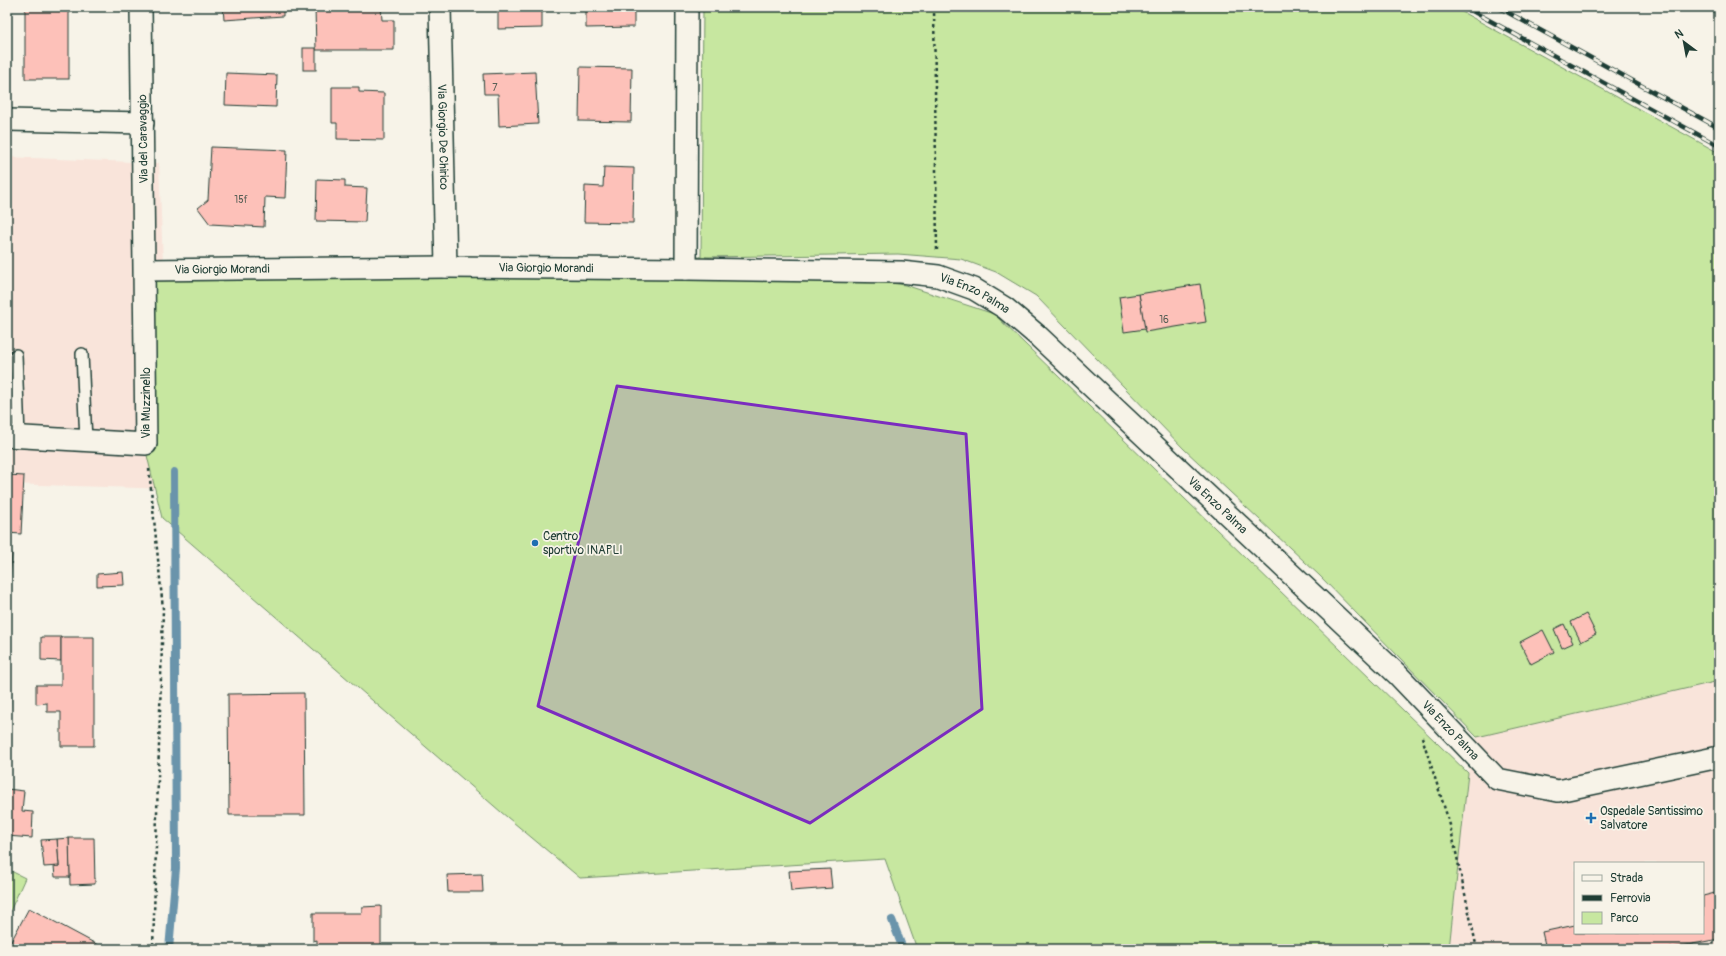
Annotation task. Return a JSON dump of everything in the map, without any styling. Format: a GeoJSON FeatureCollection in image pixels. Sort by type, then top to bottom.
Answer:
{"type":"FeatureCollection","features":[{"type":"Feature","properties":{"kind":"street","name":"Via del Caravaggio"},"geometry":{"type":"LineString","coordinates":[[141,7],[145,270]]}},
{"type":"Feature","properties":{"kind":"street","name":"Via Giorgio De Chirico"},"geometry":{"type":"LineString","coordinates":[[440,7],[446,267]]}},
{"type":"Feature","properties":{"kind":"street"},"geometry":{"type":"LineString","coordinates":[[686,269],[687,7]]}},
{"type":"Feature","properties":{"kind":"street"},"geometry":{"type":"LineString","coordinates":[[7,120],[143,123]]}},
{"type":"Feature","properties":{"kind":"street","name":"Via Giorgio Morandi"},"geometry":{"type":"LineString","coordinates":[[145,270],[446,267],[686,269]]}},
{"type":"Feature","properties":{"kind":"street","name":"Via Enzo Palma"},"geometry":{"type":"LineString","coordinates":[[686,269],[901,272],[938,276],[974,289],[1006,308],[1044,341],[1397,674],[1497,779],[1558,791],[1719,758]]}},
{"type":"Feature","properties":{"kind":"street","name":"Via Muzzinello"},"geometry":{"type":"LineString","coordinates":[[13,436],[146,444],[145,270]]}},
{"type":"Feature","properties":{"kind":"lane"},"geometry":{"type":"LineString","coordinates":[[82,354],[86,441]]}},
{"type":"Feature","properties":{"kind":"lane"},"geometry":{"type":"LineString","coordinates":[[13,436],[16,355]]}},
{"type":"Feature","properties":{"kind":"path"},"geometry":{"type":"LineString","coordinates":[[146,444],[163,609],[152,949]]}},
{"type":"Feature","properties":{"kind":"path"},"geometry":{"type":"LineString","coordinates":[[1421,734],[1450,825],[1477,949]]}},
{"type":"Feature","properties":{"kind":"highlighted area"},"geometry":{"type":"Polygon","coordinates":[[[617,386],[966,434],[982,709],[810,823],[538,706],[617,386]]]}},
{"type":"Feature","properties":{"kind":"shaded area"},"geometry":{"type":"Polygon","coordinates":[[[7,157],[159,163],[172,489],[7,484],[7,157]]]}},
{"type":"Feature","properties":{"kind":"shaded area","name":"Ospedale Santissimo Salvatore"},"geometry":{"type":"Polygon","coordinates":[[[1719,681],[1719,949],[1449,949],[1468,773],[1477,737],[1719,681]]]}},
{"type":"Feature","properties":{"kind":"green space"},"geometry":{"type":"Polygon","coordinates":[[[703,7],[1453,7],[1719,153],[1719,681],[1477,737],[1320,576],[1184,449],[1036,296],[996,272],[961,259],[898,254],[705,257],[905,285],[994,314],[1468,773],[1449,949],[917,949],[885,859],[580,878],[501,812],[162,518],[145,447],[138,266],[701,257],[703,7]]]}},
{"type":"Feature","properties":{"kind":"green space"},"geometry":{"type":"Polygon","coordinates":[[[7,869],[25,878],[7,918],[7,869]]]}},
{"type":"Feature","properties":{"kind":"building"},"geometry":{"type":"Polygon","coordinates":[[[25,7],[69,7],[69,79],[25,79],[25,7]]]}},
{"type":"Feature","properties":{"kind":"building"},"geometry":{"type":"Polygon","coordinates":[[[193,7],[222,7],[193,9],[193,7]]]}},
{"type":"Feature","properties":{"kind":"building"},"geometry":{"type":"Polygon","coordinates":[[[223,7],[283,7],[283,16],[224,20],[223,7]]]}},
{"type":"Feature","properties":{"kind":"building"},"geometry":{"type":"Polygon","coordinates":[[[315,7],[381,7],[382,20],[394,20],[394,50],[316,50],[315,7]]]}},
{"type":"Feature","properties":{"kind":"building"},"geometry":{"type":"Polygon","coordinates":[[[498,7],[542,7],[542,28],[498,29],[498,7]]]}},
{"type":"Feature","properties":{"kind":"building"},"geometry":{"type":"Polygon","coordinates":[[[586,7],[634,7],[634,27],[586,28],[586,7]]]}},
{"type":"Feature","properties":{"kind":"building"},"geometry":{"type":"Polygon","coordinates":[[[303,48],[316,48],[316,70],[303,70],[303,48]]]}},
{"type":"Feature","properties":{"kind":"building"},"geometry":{"type":"Polygon","coordinates":[[[580,67],[632,68],[631,122],[579,121],[580,67]]]}},
{"type":"Feature","properties":{"kind":"building"},"geometry":{"type":"Polygon","coordinates":[[[535,72],[538,124],[499,126],[498,94],[484,94],[483,74],[535,72]]]}},
{"type":"Feature","properties":{"kind":"building"},"geometry":{"type":"Polygon","coordinates":[[[226,73],[277,75],[276,107],[225,105],[226,73]]]}},
{"type":"Feature","properties":{"kind":"building"},"geometry":{"type":"Polygon","coordinates":[[[332,87],[359,87],[359,92],[384,93],[384,140],[337,139],[337,123],[332,123],[332,87]]]}},
{"type":"Feature","properties":{"kind":"building"},"geometry":{"type":"Polygon","coordinates":[[[211,147],[287,150],[285,198],[265,197],[264,227],[210,224],[198,208],[208,200],[211,147]]]}},
{"type":"Feature","properties":{"kind":"building"},"geometry":{"type":"Polygon","coordinates":[[[604,167],[634,168],[633,223],[584,222],[585,186],[603,187],[604,167]]]}},
{"type":"Feature","properties":{"kind":"building"},"geometry":{"type":"Polygon","coordinates":[[[317,179],[345,180],[345,187],[367,188],[365,222],[316,221],[317,179]]]}},
{"type":"Feature","properties":{"kind":"building"},"geometry":{"type":"Polygon","coordinates":[[[1200,284],[1206,322],[1145,332],[1139,294],[1200,284]]]}},
{"type":"Feature","properties":{"kind":"building"},"geometry":{"type":"Polygon","coordinates":[[[1139,294],[1145,329],[1124,332],[1119,297],[1139,294]]]}},
{"type":"Feature","properties":{"kind":"building"},"geometry":{"type":"Polygon","coordinates":[[[7,475],[24,476],[21,534],[7,533],[7,475]]]}},
{"type":"Feature","properties":{"kind":"building"},"geometry":{"type":"Polygon","coordinates":[[[7,552],[12,553],[7,623],[7,552]]]}},
{"type":"Feature","properties":{"kind":"building"},"geometry":{"type":"Polygon","coordinates":[[[123,572],[124,585],[97,586],[97,574],[123,572]]]}},
{"type":"Feature","properties":{"kind":"building"},"geometry":{"type":"Polygon","coordinates":[[[1586,614],[1596,634],[1581,642],[1571,622],[1586,614]]]}},
{"type":"Feature","properties":{"kind":"building"},"geometry":{"type":"Polygon","coordinates":[[[1564,624],[1573,643],[1562,648],[1554,629],[1564,624]]]}},
{"type":"Feature","properties":{"kind":"building"},"geometry":{"type":"Polygon","coordinates":[[[1543,630],[1554,652],[1531,664],[1520,642],[1543,630]]]}},
{"type":"Feature","properties":{"kind":"building"},"geometry":{"type":"Polygon","coordinates":[[[41,637],[61,637],[61,661],[41,660],[41,637]]]}},
{"type":"Feature","properties":{"kind":"building"},"geometry":{"type":"Polygon","coordinates":[[[61,637],[94,637],[94,746],[61,746],[61,712],[47,712],[47,703],[36,704],[36,685],[61,685],[61,637]]]}},
{"type":"Feature","properties":{"kind":"building"},"geometry":{"type":"Polygon","coordinates":[[[7,691],[11,692],[7,752],[7,691]]]}},
{"type":"Feature","properties":{"kind":"building"},"geometry":{"type":"Polygon","coordinates":[[[304,693],[305,815],[229,815],[228,694],[304,693]]]}},
{"type":"Feature","properties":{"kind":"building"},"geometry":{"type":"Polygon","coordinates":[[[7,789],[24,791],[22,811],[33,812],[32,838],[7,836],[7,789]]]}},
{"type":"Feature","properties":{"kind":"building"},"geometry":{"type":"Polygon","coordinates":[[[69,838],[94,838],[95,884],[70,885],[69,838]]]}},
{"type":"Feature","properties":{"kind":"building"},"geometry":{"type":"Polygon","coordinates":[[[69,838],[70,877],[55,877],[54,866],[59,866],[57,839],[69,838]]]}},
{"type":"Feature","properties":{"kind":"building"},"geometry":{"type":"Polygon","coordinates":[[[57,839],[59,866],[44,867],[41,840],[57,839]]]}},
{"type":"Feature","properties":{"kind":"building"},"geometry":{"type":"Polygon","coordinates":[[[830,869],[832,888],[791,891],[789,871],[830,869]]]}},
{"type":"Feature","properties":{"kind":"building"},"geometry":{"type":"Polygon","coordinates":[[[482,874],[483,892],[448,892],[447,875],[482,874]]]}},
{"type":"Feature","properties":{"kind":"building"},"geometry":{"type":"Polygon","coordinates":[[[1719,892],[1719,939],[1666,949],[1546,949],[1542,932],[1574,925],[1574,934],[1704,934],[1704,896],[1719,892]]]}},
{"type":"Feature","properties":{"kind":"building"},"geometry":{"type":"Polygon","coordinates":[[[381,906],[381,949],[317,949],[317,940],[313,941],[313,913],[362,913],[362,907],[381,906]]]}},
{"type":"Feature","properties":{"kind":"building"},"geometry":{"type":"Polygon","coordinates":[[[29,908],[98,945],[96,949],[7,949],[29,908]]]}},
{"type":"Feature","properties":{"kind":"waterway"},"geometry":{"type":"LineString","coordinates":[[169,949],[176,868],[174,472]]}},
{"type":"Feature","properties":{"kind":"waterway"},"geometry":{"type":"LineString","coordinates":[[892,920],[903,949]]}},
{"type":"Feature","properties":{"kind":"railway"},"geometry":{"type":"LineString","coordinates":[[1465,7],[1719,146]]}},
{"type":"Feature","properties":{"kind":"railway"},"geometry":{"type":"LineString","coordinates":[[1498,7],[1719,128]]}},
{"type":"Feature","properties":{"kind":"place","name":"Centro sportivo INAPLI"},"geometry":{"type":"Point","coordinates":[535,543]}},
{"type":"Feature","properties":{"kind":"place","name":"Ospedale Santissimo Salvatore"},"geometry":{"type":"Point","coordinates":[1591,818]}}]}
